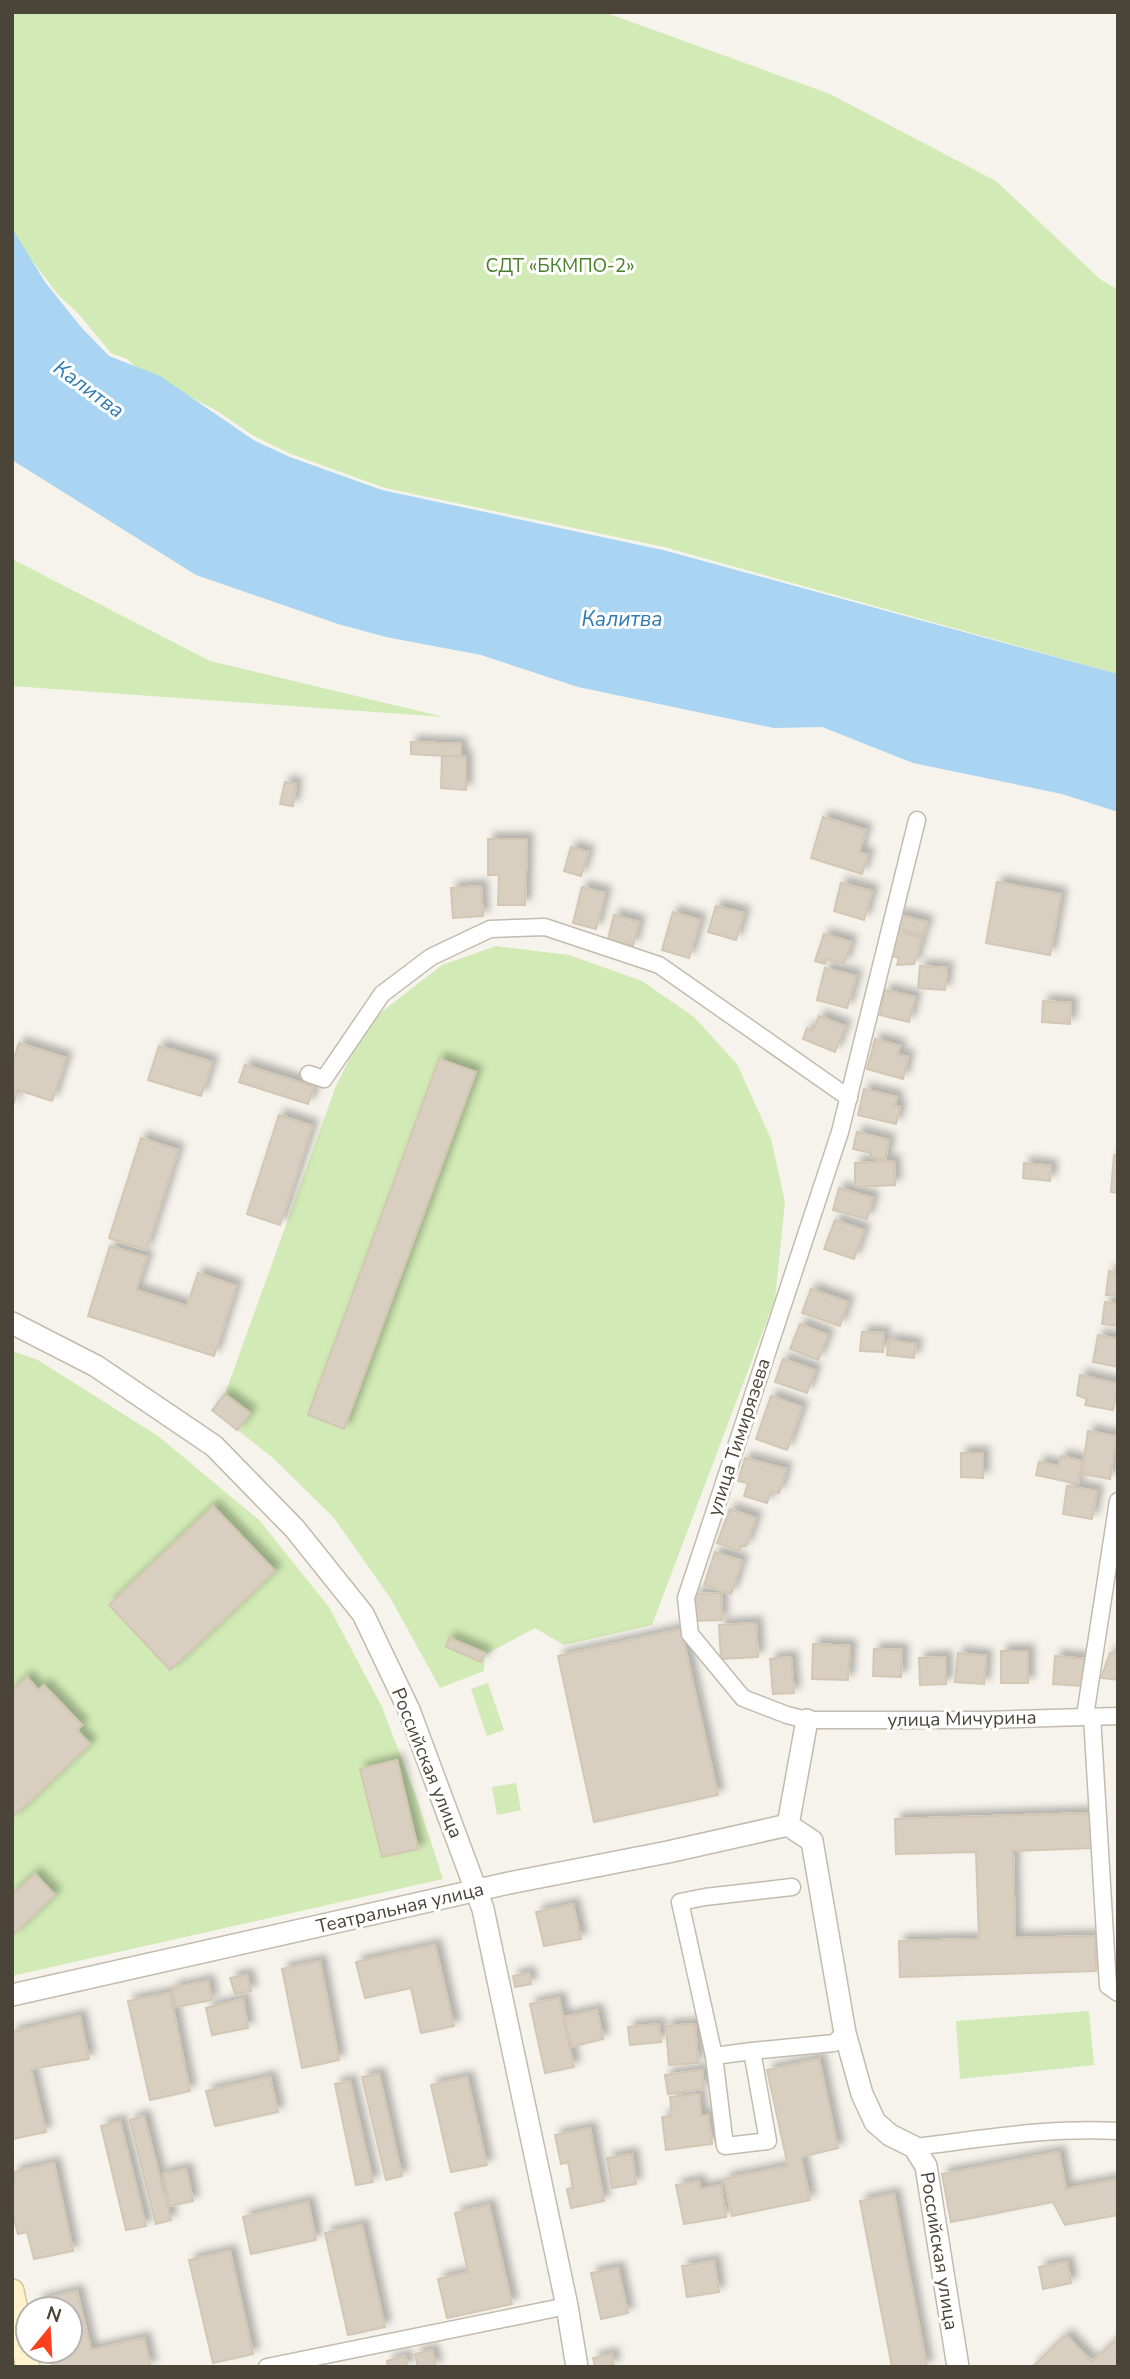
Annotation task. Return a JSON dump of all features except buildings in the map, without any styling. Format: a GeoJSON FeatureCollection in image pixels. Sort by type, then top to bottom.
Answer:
{"type":"FeatureCollection","features":[{"type":"Feature","properties":{"kind":"main road"},"geometry":{"type":"LineString","coordinates":[[12,2291],[28,2367]]}},
{"type":"Feature","properties":{"kind":"street","name":"улица Тимирязева"},"geometry":{"type":"LineString","coordinates":[[807,1720],[743,1698],[690,1634],[686,1598],[840,1132],[917,820]]}},
{"type":"Feature","properties":{"kind":"street"},"geometry":{"type":"LineString","coordinates":[[309,1074],[324,1079],[382,994],[431,957],[490,929],[545,927],[659,965],[849,1098]]}},
{"type":"Feature","properties":{"kind":"street","name":"Российская улица"},"geometry":{"type":"LineString","coordinates":[[12,1323],[96,1366],[214,1446],[295,1529],[363,1614],[409,1710],[484,1909],[567,2306],[577,2367]]}},
{"type":"Feature","properties":{"kind":"street"},"geometry":{"type":"LineString","coordinates":[[1118,1501],[1089,1716],[1108,1986],[1118,1993]]}},
{"type":"Feature","properties":{"kind":"street","name":"улица Мичурина"},"geometry":{"type":"LineString","coordinates":[[807,1720],[986,1720],[1118,1716]]}},
{"type":"Feature","properties":{"kind":"street"},"geometry":{"type":"LineString","coordinates":[[788,1825],[807,1720]]}},
{"type":"Feature","properties":{"kind":"street","name":"Российская улица"},"geometry":{"type":"LineString","coordinates":[[788,1825],[812,1841],[845,2033],[862,2094],[875,2122],[890,2135],[914,2147],[926,2166],[958,2367]]}},
{"type":"Feature","properties":{"kind":"street","name":"Театральная улица"},"geometry":{"type":"LineString","coordinates":[[12,1995],[788,1825]]}},
{"type":"Feature","properties":{"kind":"street"},"geometry":{"type":"LineString","coordinates":[[752,2051],[768,2141],[725,2146],[714,2056],[680,1902],[792,1887]]}},
{"type":"Feature","properties":{"kind":"street"},"geometry":{"type":"LineString","coordinates":[[714,2056],[834,2043],[845,2033]]}},
{"type":"Feature","properties":{"kind":"street"},"geometry":{"type":"LineString","coordinates":[[914,2147],[1019,2133],[1084,2129],[1118,2131]]}},
{"type":"Feature","properties":{"kind":"street"},"geometry":{"type":"LineString","coordinates":[[267,2367],[567,2306]]}},
{"type":"Feature","properties":{"kind":"green space","name":"СДТ «БКМПО-2»"},"geometry":{"type":"Polygon","coordinates":[[[12,12],[604,12],[830,94],[996,181],[1100,279],[1118,290],[1118,674],[664,547],[385,488],[291,454],[252,435],[219,412],[138,369],[127,359],[111,353],[77,312],[59,296],[12,234],[12,12]]]}},
{"type":"Feature","properties":{"kind":"green space"},"geometry":{"type":"Polygon","coordinates":[[[12,559],[210,661],[444,717],[12,686],[12,559]]]}},
{"type":"Feature","properties":{"kind":"green space"},"geometry":{"type":"Polygon","coordinates":[[[496,946],[569,955],[642,981],[694,1017],[737,1064],[771,1139],[785,1202],[775,1299],[652,1625],[564,1645],[535,1628],[485,1655],[484,1671],[440,1688],[391,1599],[334,1518],[273,1458],[212,1410],[225,1394],[336,1086],[354,1050],[375,1017],[442,965],[496,946]]]}},
{"type":"Feature","properties":{"kind":"green space"},"geometry":{"type":"Polygon","coordinates":[[[12,1351],[38,1360],[158,1436],[259,1520],[329,1607],[382,1707],[416,1796],[443,1879],[12,1976],[12,1351]]]}},
{"type":"Feature","properties":{"kind":"green space"},"geometry":{"type":"Polygon","coordinates":[[[488,1683],[504,1730],[487,1736],[471,1689],[488,1683]]]}},
{"type":"Feature","properties":{"kind":"green space"},"geometry":{"type":"Polygon","coordinates":[[[516,1783],[521,1810],[497,1815],[492,1787],[516,1783]]]}},
{"type":"Feature","properties":{"kind":"green space"},"geometry":{"type":"Polygon","coordinates":[[[1089,2011],[1094,2065],[960,2079],[956,2021],[1089,2011]]]}},
{"type":"Feature","properties":{"kind":"water","name":"Калитва"},"geometry":{"type":"Polygon","coordinates":[[[12,228],[45,282],[81,327],[109,356],[160,376],[255,441],[290,457],[382,490],[663,550],[1118,674],[1118,812],[1062,794],[913,763],[822,727],[774,728],[578,687],[481,655],[386,637],[338,624],[196,575],[12,460],[12,228]]]}}]}
